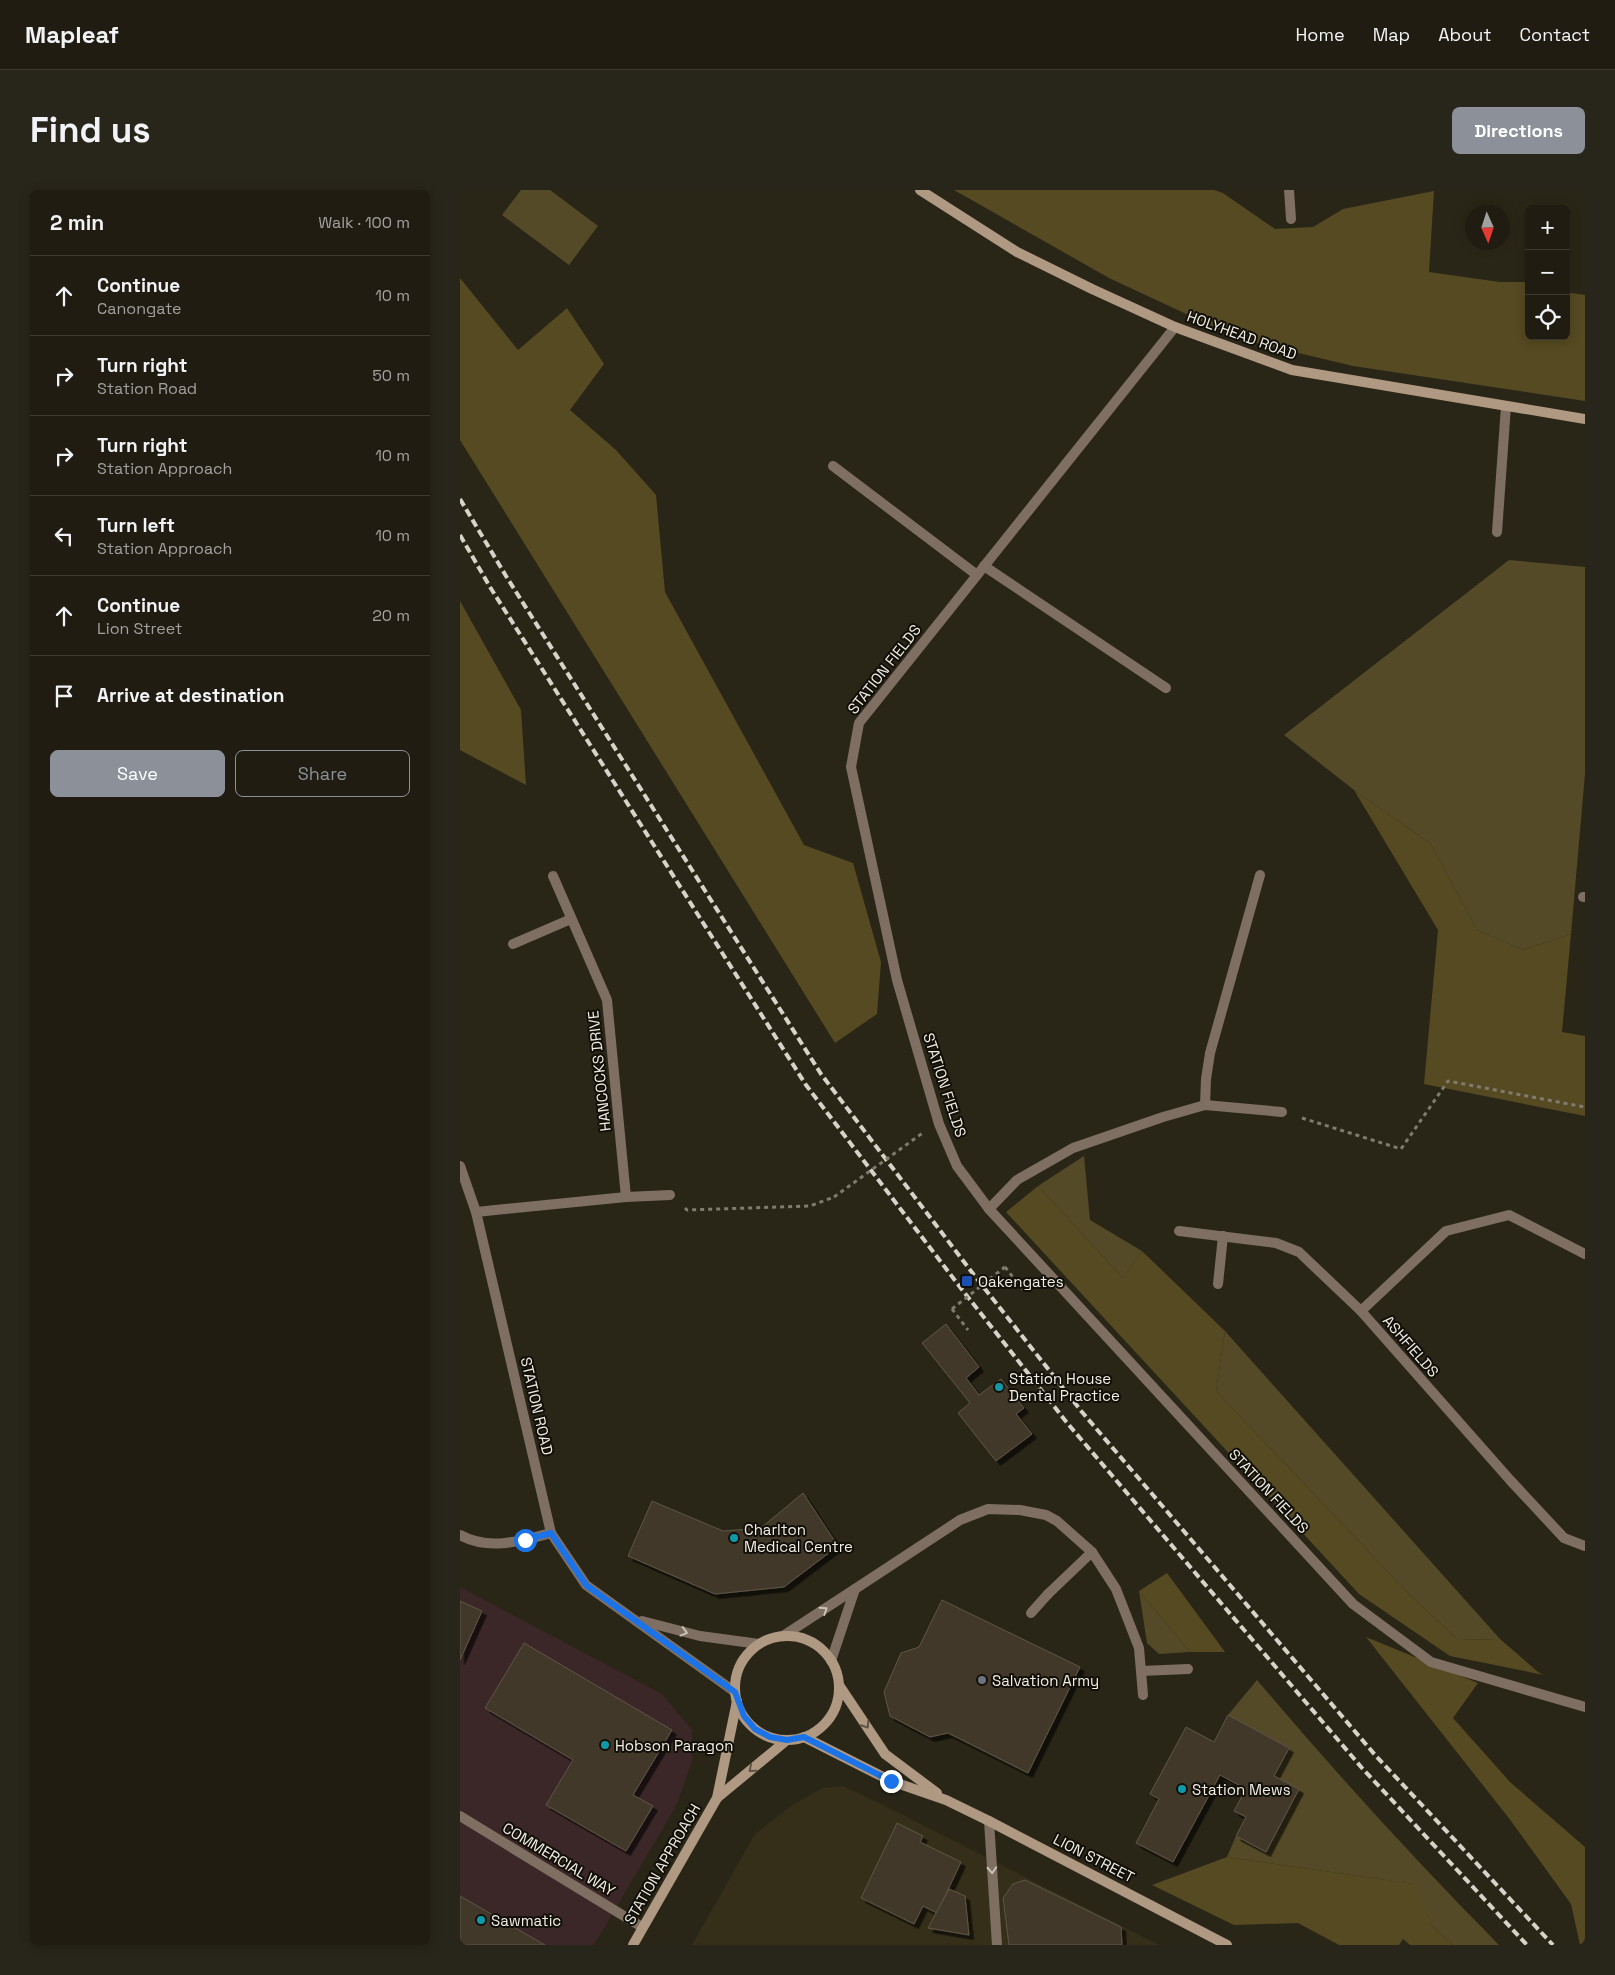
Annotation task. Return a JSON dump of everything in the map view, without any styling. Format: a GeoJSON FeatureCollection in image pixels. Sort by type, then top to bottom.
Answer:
{"type":"FeatureCollection","features":[{"type":"Feature","properties":{"kind":"street","name":"HOLYHEAD ROAD"},"geometry":{"type":"LineString","coordinates":[[920,190],[1017,252],[1175,327],[1292,370],[1585,419]]}},
{"type":"Feature","properties":{"kind":"street"},"geometry":{"type":"LineString","coordinates":[[1289,190],[1291,219]]}},
{"type":"Feature","properties":{"kind":"street","name":"STATION FIELDS"},"geometry":{"type":"LineString","coordinates":[[1175,327],[859,723],[851,767],[897,980],[939,1124],[957,1166],[989,1209],[1353,1604],[1431,1662],[1585,1707]]}},
{"type":"Feature","properties":{"kind":"street"},"geometry":{"type":"LineString","coordinates":[[1497,532],[1506,406]]}},
{"type":"Feature","properties":{"kind":"street"},"geometry":{"type":"LineString","coordinates":[[833,466],[977,575]]}},
{"type":"Feature","properties":{"kind":"street"},"geometry":{"type":"LineString","coordinates":[[984,566],[1166,688]]}},
{"type":"Feature","properties":{"kind":"street"},"geometry":{"type":"LineString","coordinates":[[1205,1106],[1210,1053],[1260,875]]}},
{"type":"Feature","properties":{"kind":"street","name":"HANCOCKS DRIVE"},"geometry":{"type":"LineString","coordinates":[[554,876],[607,1000],[626,1197]]}},
{"type":"Feature","properties":{"kind":"street"},"geometry":{"type":"LineString","coordinates":[[513,944],[571,918]]}},
{"type":"Feature","properties":{"kind":"street"},"geometry":{"type":"LineString","coordinates":[[989,1209],[1017,1180],[1073,1148],[1163,1117],[1205,1106],[1282,1112]]}},
{"type":"Feature","properties":{"kind":"street","name":"STATION ROAD"},"geometry":{"type":"LineString","coordinates":[[460,1166],[476,1212],[551,1533],[586,1585],[636,1620],[736,1696]]}},
{"type":"Feature","properties":{"kind":"street"},"geometry":{"type":"LineString","coordinates":[[476,1212],[626,1197],[670,1195]]}},
{"type":"Feature","properties":{"kind":"street"},"geometry":{"type":"LineString","coordinates":[[1360,1311],[1446,1231],[1509,1215],[1585,1254]]}},
{"type":"Feature","properties":{"kind":"street","name":"ASHFIELDS"},"geometry":{"type":"LineString","coordinates":[[1179,1231],[1276,1243],[1299,1252],[1360,1311],[1564,1538],[1585,1546]]}},
{"type":"Feature","properties":{"kind":"street"},"geometry":{"type":"LineString","coordinates":[[1218,1284],[1223,1236]]}},
{"type":"Feature","properties":{"kind":"street","name":"STATION APPROACH"},"geometry":{"type":"LineString","coordinates":[[783,1636],[960,1520],[988,1510],[1020,1510],[1046,1515],[1056,1521],[1092,1552],[1116,1589],[1139,1648],[1143,1695]]}},
{"type":"Feature","properties":{"kind":"street"},"geometry":{"type":"LineString","coordinates":[[460,1535],[469,1540],[500,1545],[551,1533]]}},
{"type":"Feature","properties":{"kind":"street"},"geometry":{"type":"LineString","coordinates":[[1030,1613],[1092,1552]]}},
{"type":"Feature","properties":{"kind":"street"},"geometry":{"type":"LineString","coordinates":[[831,1661],[855,1589]]}},
{"type":"Feature","properties":{"kind":"street","name":"STATION ROAD"},"geometry":{"type":"LineString","coordinates":[[636,1620],[700,1636],[759,1644]]}},
{"type":"Feature","properties":{"kind":"street","name":"STATION APPROACH"},"geometry":{"type":"LineString","coordinates":[[633,1945],[717,1798],[736,1696],[736,1678],[740,1664],[748,1652],[771,1638],[783,1636],[797,1637],[810,1642],[822,1650],[837,1672],[839,1685],[837,1701],[830,1717],[818,1729],[804,1737],[787,1740],[770,1737],[755,1729],[744,1716],[736,1696]]}},
{"type":"Feature","properties":{"kind":"street"},"geometry":{"type":"LineString","coordinates":[[1141,1671],[1188,1669]]}},
{"type":"Feature","properties":{"kind":"street","name":"LION STREET"},"geometry":{"type":"LineString","coordinates":[[839,1685],[885,1754],[946,1800]]}},
{"type":"Feature","properties":{"kind":"street","name":"LION STREET"},"geometry":{"type":"LineString","coordinates":[[804,1737],[891,1781],[946,1800],[990,1821],[1221,1943]]}},
{"type":"Feature","properties":{"kind":"street","name":"STATION APPROACH"},"geometry":{"type":"LineString","coordinates":[[717,1798],[787,1740]]}},
{"type":"Feature","properties":{"kind":"street","name":"COMMERCIAL WAY"},"geometry":{"type":"LineString","coordinates":[[460,1816],[642,1928]]}},
{"type":"Feature","properties":{"kind":"street"},"geometry":{"type":"LineString","coordinates":[[990,1821],[997,1945]]}},
{"type":"Feature","properties":{"kind":"path"},"geometry":{"type":"LineString","coordinates":[[1282,1112],[1401,1148],[1448,1081],[1585,1107]]}},
{"type":"Feature","properties":{"kind":"path"},"geometry":{"type":"LineString","coordinates":[[670,1195],[688,1210],[810,1206],[834,1197],[924,1132]]}},
{"type":"Feature","properties":{"kind":"path"},"geometry":{"type":"LineString","coordinates":[[968,1330],[952,1309],[1004,1267],[1023,1290]]}},
{"type":"Feature","properties":{"kind":"shaded area"},"geometry":{"type":"Polygon","coordinates":[[[521,190],[550,190],[598,226],[569,265],[502,215],[521,190]]]}},
{"type":"Feature","properties":{"kind":"shaded area"},"geometry":{"type":"Polygon","coordinates":[[[954,190],[1214,190],[1223,193],[1275,229],[1313,227],[1343,209],[1434,191],[1429,272],[1500,282],[1525,282],[1525,340],[1570,340],[1570,292],[1585,295],[1585,401],[1353,366],[1240,339],[1109,278],[954,190]]]}},
{"type":"Feature","properties":{"kind":"shaded area"},"geometry":{"type":"Polygon","coordinates":[[[460,278],[518,350],[567,308],[604,364],[570,410],[616,450],[656,495],[665,592],[804,845],[853,863],[881,962],[877,1014],[835,1043],[460,440],[460,278]]]}},
{"type":"Feature","properties":{"kind":"shaded area"},"geometry":{"type":"Polygon","coordinates":[[[1509,560],[1585,567],[1585,774],[1571,934],[1523,950],[1477,930],[1431,844],[1354,790],[1284,735],[1509,560]]]}},
{"type":"Feature","properties":{"kind":"shaded area"},"geometry":{"type":"Polygon","coordinates":[[[460,601],[521,710],[526,785],[460,750],[460,601]]]}},
{"type":"Feature","properties":{"kind":"shaded area"},"geometry":{"type":"Polygon","coordinates":[[[1354,790],[1431,844],[1477,930],[1523,950],[1571,934],[1562,1032],[1585,1036],[1585,1116],[1424,1084],[1438,930],[1354,790]]]}},
{"type":"Feature","properties":{"kind":"shaded area"},"geometry":{"type":"Polygon","coordinates":[[[1084,1156],[1090,1220],[1142,1251],[1123,1278],[1038,1186],[1084,1156]]]}},
{"type":"Feature","properties":{"kind":"shaded area"},"geometry":{"type":"Polygon","coordinates":[[[1038,1186],[1123,1278],[1142,1251],[1225,1331],[1216,1391],[1407,1592],[1458,1640],[1500,1639],[1544,1675],[1450,1656],[1359,1594],[1006,1212],[1038,1186]]]}},
{"type":"Feature","properties":{"kind":"shaded area"},"geometry":{"type":"Polygon","coordinates":[[[1225,1331],[1500,1639],[1458,1640],[1407,1592],[1216,1391],[1225,1331]]]}},
{"type":"Feature","properties":{"kind":"shaded area"},"geometry":{"type":"Polygon","coordinates":[[[1167,1573],[1225,1652],[1190,1652],[1139,1591],[1167,1573]]]}},
{"type":"Feature","properties":{"kind":"shaded area"},"geometry":{"type":"Polygon","coordinates":[[[460,1587],[662,1694],[692,1730],[692,1761],[676,1806],[594,1945],[460,1945],[460,1587]]]}},
{"type":"Feature","properties":{"kind":"shaded area"},"geometry":{"type":"Polygon","coordinates":[[[1139,1591],[1190,1652],[1159,1654],[1147,1643],[1139,1591]]]}},
{"type":"Feature","properties":{"kind":"shaded area"},"geometry":{"type":"Polygon","coordinates":[[[1366,1637],[1478,1683],[1453,1718],[1510,1782],[1585,1847],[1585,1945],[1580,1945],[1571,1904],[1508,1817],[1366,1637]]]}},
{"type":"Feature","properties":{"kind":"shaded area"},"geometry":{"type":"Polygon","coordinates":[[[1257,1680],[1375,1815],[1499,1945],[1453,1945],[1432,1926],[1414,1884],[1227,1857],[1236,1836],[1266,1852],[1299,1790],[1274,1776],[1289,1748],[1228,1715],[1257,1680]]]}},
{"type":"Feature","properties":{"kind":"shaded area"},"geometry":{"type":"Polygon","coordinates":[[[843,1786],[1159,1945],[692,1945],[755,1834],[794,1804],[823,1788],[843,1786]]]}},
{"type":"Feature","properties":{"kind":"shaded area"},"geometry":{"type":"Polygon","coordinates":[[[1227,1857],[1415,1884],[1432,1926],[1453,1945],[1410,1945],[1403,1939],[1399,1945],[1339,1945],[1298,1923],[1234,1925],[1152,1885],[1227,1857]]]}},
{"type":"Feature","properties":{"kind":"building","name":"Station House Dental Practice"},"geometry":{"type":"Polygon","coordinates":[[[946,1324],[979,1367],[966,1378],[979,1395],[1001,1379],[1024,1408],[1016,1414],[1032,1434],[996,1461],[958,1413],[970,1403],[922,1343],[946,1324]]]}},
{"type":"Feature","properties":{"kind":"building","name":"Charlton Medical Centre"},"geometry":{"type":"Polygon","coordinates":[[[803,1493],[838,1546],[784,1587],[715,1594],[628,1556],[652,1501],[723,1531],[761,1528],[803,1493]]]}},
{"type":"Feature","properties":{"kind":"building","name":"Salvation Army"},"geometry":{"type":"Polygon","coordinates":[[[942,1600],[1080,1667],[1028,1773],[948,1733],[930,1737],[890,1716],[884,1692],[901,1653],[919,1647],[942,1600]]]}},
{"type":"Feature","properties":{"kind":"building"},"geometry":{"type":"Polygon","coordinates":[[[460,1601],[482,1611],[460,1660],[460,1601]]]}},
{"type":"Feature","properties":{"kind":"building","name":"Hobson Paragon"},"geometry":{"type":"Polygon","coordinates":[[[524,1643],[672,1730],[633,1795],[653,1806],[626,1851],[546,1805],[573,1760],[485,1708],[524,1643]]]}},
{"type":"Feature","properties":{"kind":"building","name":"Station Mews"},"geometry":{"type":"Polygon","coordinates":[[[1228,1715],[1289,1748],[1274,1776],[1299,1789],[1266,1852],[1236,1836],[1246,1817],[1234,1811],[1246,1789],[1220,1775],[1173,1862],[1136,1843],[1159,1799],[1150,1794],[1186,1727],[1214,1742],[1228,1715]]]}},
{"type":"Feature","properties":{"kind":"building"},"geometry":{"type":"Polygon","coordinates":[[[897,1823],[923,1836],[920,1842],[961,1862],[937,1913],[923,1906],[914,1924],[861,1898],[897,1823]]]}},
{"type":"Feature","properties":{"kind":"building"},"geometry":{"type":"Polygon","coordinates":[[[1025,1880],[1121,1927],[1122,1945],[1009,1945],[1003,1898],[1013,1884],[1025,1880]]]}},
{"type":"Feature","properties":{"kind":"building"},"geometry":{"type":"Polygon","coordinates":[[[949,1889],[965,1896],[969,1935],[928,1928],[949,1889]]]}},
{"type":"Feature","properties":{"kind":"building","name":"Sawmatic"},"geometry":{"type":"Polygon","coordinates":[[[460,1896],[545,1945],[460,1945],[460,1896]]]}},
{"type":"Feature","properties":{"kind":"railway"},"geometry":{"type":"LineString","coordinates":[[460,499],[506,576],[821,1074],[974,1275],[1082,1412],[1376,1756],[1553,1945]]}},
{"type":"Feature","properties":{"kind":"railway"},"geometry":{"type":"LineString","coordinates":[[460,535],[490,587],[806,1085],[960,1287],[1068,1424],[1362,1768],[1527,1945]]}},
{"type":"Feature","properties":{"kind":"place","name":"Oakengates"},"geometry":{"type":"Point","coordinates":[967,1281]}},
{"type":"Feature","properties":{"kind":"place","name":"Station House Dental Practice"},"geometry":{"type":"Point","coordinates":[999,1387]}},
{"type":"Feature","properties":{"kind":"place","name":"Charlton Medical Centre"},"geometry":{"type":"Point","coordinates":[734,1538]}},
{"type":"Feature","properties":{"kind":"place","name":"Salvation Army"},"geometry":{"type":"Point","coordinates":[982,1680]}},
{"type":"Feature","properties":{"kind":"place","name":"Hobson Paragon"},"geometry":{"type":"Point","coordinates":[605,1745]}},
{"type":"Feature","properties":{"kind":"place","name":"Station Mews"},"geometry":{"type":"Point","coordinates":[1182,1789]}},
{"type":"Feature","properties":{"kind":"place","name":"Sawmatic"},"geometry":{"type":"Point","coordinates":[481,1920]}},
{"type":"Feature","properties":{"kind":"route"},"geometry":{"type":"LineString","coordinates":[[525,1540],[551,1533],[586,1585],[735,1692],[744,1716],[755,1729],[770,1737],[787,1740],[804,1737],[891,1781]]}}]}
